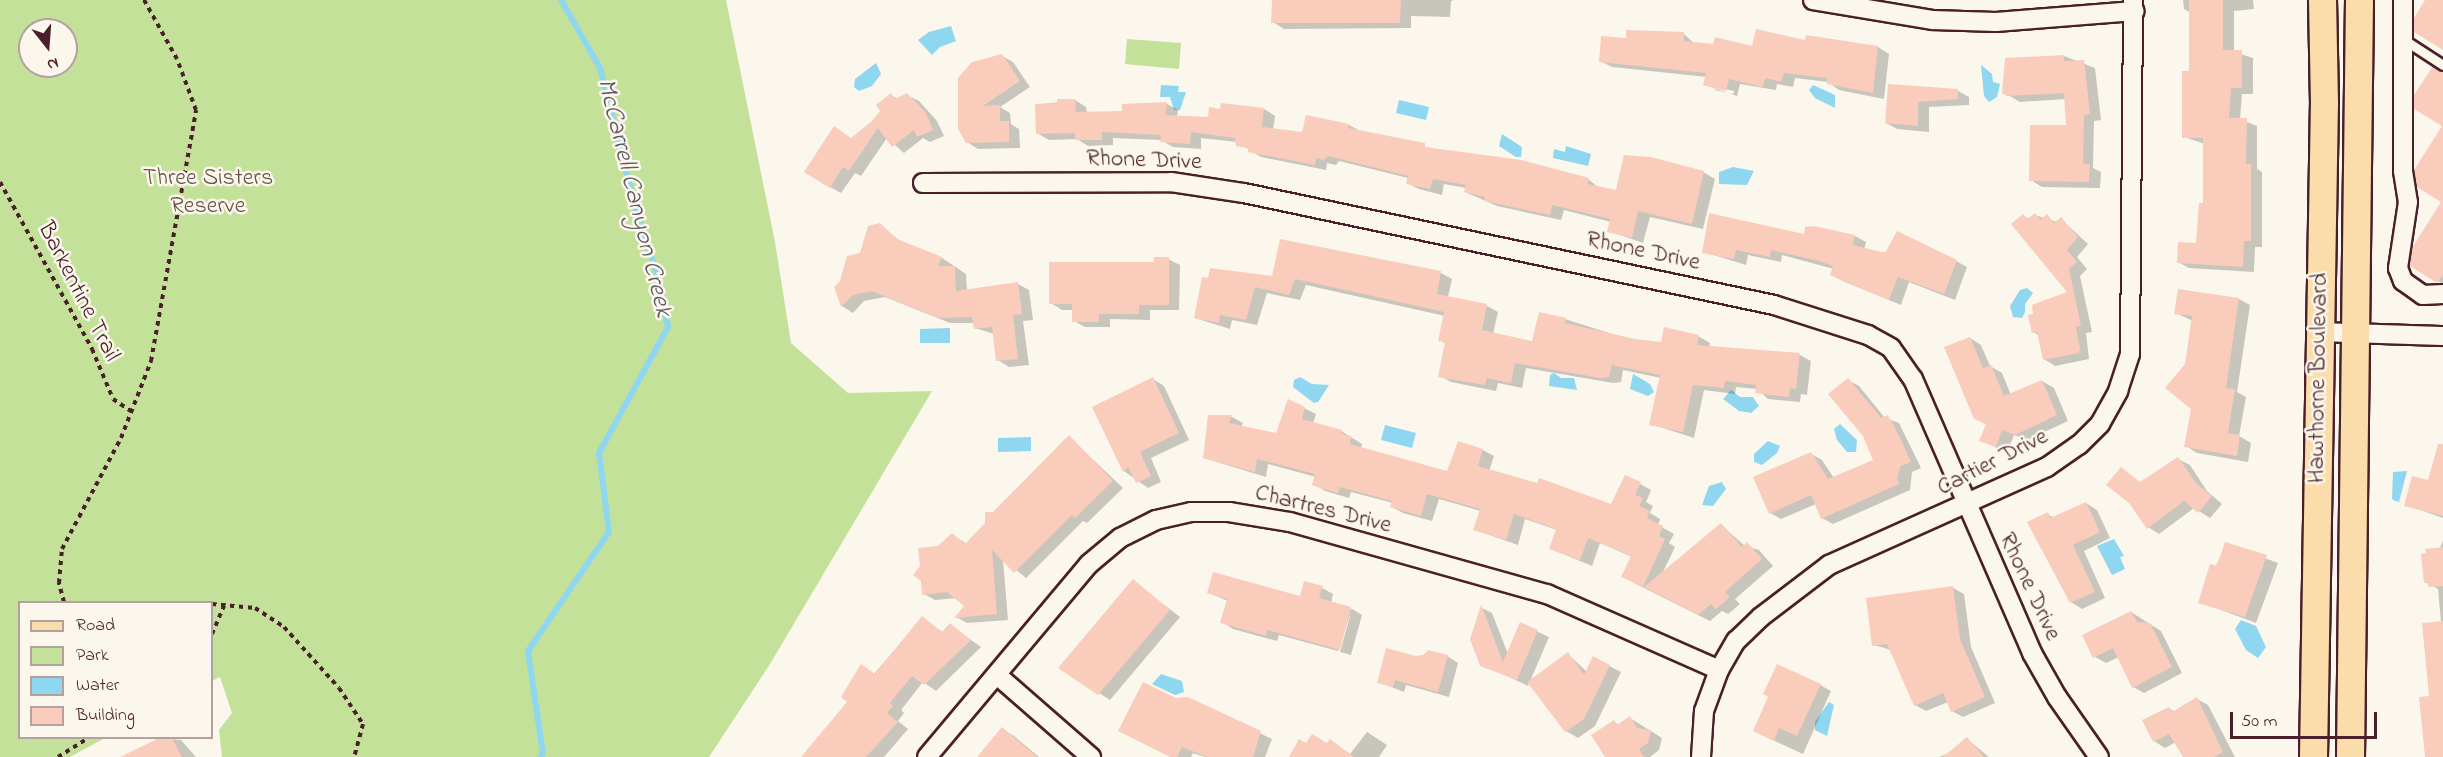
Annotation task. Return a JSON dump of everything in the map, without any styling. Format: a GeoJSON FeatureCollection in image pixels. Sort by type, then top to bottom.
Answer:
{"type":"FeatureCollection","features":[{"type":"Feature","properties":{"kind":"main road","name":"Hawthorne Boulevard"},"geometry":{"type":"LineString","coordinates":[[2313,757],[2320,332],[2322,0]]}},
{"type":"Feature","properties":{"kind":"main road","name":"Hawthorne Boulevard"},"geometry":{"type":"LineString","coordinates":[[2350,757],[2357,332],[2358,0]]}},
{"type":"Feature","properties":{"kind":"street"},"geometry":{"type":"LineString","coordinates":[[1813,0],[1933,20],[1996,22],[2134,5]]}},
{"type":"Feature","properties":{"kind":"street"},"geometry":{"type":"LineString","coordinates":[[2403,0],[2406,41],[2403,171],[2408,201],[2398,268],[2403,281],[2423,295],[2443,294]]}},
{"type":"Feature","properties":{"kind":"street","name":"Cartier Drive"},"geometry":{"type":"LineString","coordinates":[[1701,757],[1704,711],[1719,670],[1736,641],[1829,565],[2047,468],[2079,445],[2100,424],[2118,391],[2130,354],[2134,5]]}},
{"type":"Feature","properties":{"kind":"street","name":"Rhone Drive"},"geometry":{"type":"LineString","coordinates":[[922,183],[1172,182],[1244,193],[1763,302],[1839,323],[1891,348],[1913,379],[2032,653],[2057,697],[2099,757]]}},
{"type":"Feature","properties":{"kind":"street"},"geometry":{"type":"LineString","coordinates":[[2320,332],[2443,336]]}},
{"type":"Feature","properties":{"kind":"street","name":"Chartres Drive"},"geometry":{"type":"LineString","coordinates":[[927,757],[1089,564],[1120,537],[1156,520],[1191,512],[1229,512],[1290,522],[1547,594],[1719,670]]}},
{"type":"Feature","properties":{"kind":"street"},"geometry":{"type":"LineString","coordinates":[[997,675],[1091,757]]}},
{"type":"Feature","properties":{"kind":"lane"},"geometry":{"type":"LineString","coordinates":[[2406,41],[2443,65]]}},
{"type":"Feature","properties":{"kind":"path"},"geometry":{"type":"LineString","coordinates":[[64,601],[59,583],[62,549],[121,438],[151,361],[196,111],[177,59],[144,0]]}},
{"type":"Feature","properties":{"kind":"path","name":"Barkentine Trail"},"geometry":{"type":"LineString","coordinates":[[0,182],[92,349],[113,399],[131,411]]}},
{"type":"Feature","properties":{"kind":"path"},"geometry":{"type":"LineString","coordinates":[[213,632],[225,603]]}},
{"type":"Feature","properties":{"kind":"path"},"geometry":{"type":"LineString","coordinates":[[213,604],[225,603],[255,608],[284,627],[339,688],[363,724],[354,757]]}},
{"type":"Feature","properties":{"kind":"path"},"geometry":{"type":"LineString","coordinates":[[58,757],[86,739]]}},
{"type":"Feature","properties":{"kind":"green space","name":"Three Sisters Reserve"},"geometry":{"type":"Polygon","coordinates":[[[0,0],[726,0],[775,242],[791,343],[848,393],[932,391],[770,664],[709,757],[222,757],[219,730],[232,713],[220,677],[213,680],[213,601],[18,601],[18,739],[103,739],[70,757],[0,757],[0,0]]]}},
{"type":"Feature","properties":{"kind":"green space"},"geometry":{"type":"Polygon","coordinates":[[[1127,39],[1181,43],[1179,69],[1125,64],[1127,39]]]}},
{"type":"Feature","properties":{"kind":"water"},"geometry":{"type":"Polygon","coordinates":[[[951,26],[956,41],[940,47],[932,55],[918,40],[929,32],[951,26]]]}},
{"type":"Feature","properties":{"kind":"water"},"geometry":{"type":"Polygon","coordinates":[[[876,63],[881,74],[872,86],[859,91],[854,87],[855,79],[876,63]]]}},
{"type":"Feature","properties":{"kind":"water"},"geometry":{"type":"Polygon","coordinates":[[[1981,65],[1992,74],[1993,82],[2000,84],[1997,97],[1989,102],[1984,96],[1981,65]]]}},
{"type":"Feature","properties":{"kind":"water"},"geometry":{"type":"Polygon","coordinates":[[[1161,85],[1179,86],[1178,92],[1186,92],[1180,110],[1174,110],[1170,97],[1160,97],[1161,85]]]}},
{"type":"Feature","properties":{"kind":"water"},"geometry":{"type":"Polygon","coordinates":[[[1813,85],[1835,95],[1835,108],[1815,98],[1809,90],[1813,85]]]}},
{"type":"Feature","properties":{"kind":"water"},"geometry":{"type":"Polygon","coordinates":[[[1399,100],[1429,107],[1426,120],[1396,113],[1399,100]]]}},
{"type":"Feature","properties":{"kind":"water"},"geometry":{"type":"Polygon","coordinates":[[[1502,134],[1522,147],[1521,157],[1516,157],[1499,146],[1502,134]]]}},
{"type":"Feature","properties":{"kind":"water"},"geometry":{"type":"Polygon","coordinates":[[[1566,146],[1591,154],[1588,166],[1553,158],[1554,149],[1565,152],[1566,146]]]}},
{"type":"Feature","properties":{"kind":"water"},"geometry":{"type":"Polygon","coordinates":[[[1733,167],[1754,171],[1747,185],[1719,184],[1719,172],[1733,167]]]}},
{"type":"Feature","properties":{"kind":"water"},"geometry":{"type":"Polygon","coordinates":[[[2027,288],[2033,293],[2025,304],[2025,312],[2022,318],[2013,317],[2010,306],[2020,290],[2027,288]]]}},
{"type":"Feature","properties":{"kind":"water"},"geometry":{"type":"Polygon","coordinates":[[[950,328],[950,343],[920,343],[920,329],[950,328]]]}},
{"type":"Feature","properties":{"kind":"water"},"geometry":{"type":"Polygon","coordinates":[[[1554,373],[1561,378],[1574,378],[1577,390],[1549,386],[1550,375],[1554,373]]]}},
{"type":"Feature","properties":{"kind":"water"},"geometry":{"type":"Polygon","coordinates":[[[1633,374],[1650,384],[1654,392],[1648,396],[1630,389],[1633,374]]]}},
{"type":"Feature","properties":{"kind":"water"},"geometry":{"type":"Polygon","coordinates":[[[1300,377],[1312,384],[1329,385],[1318,402],[1314,403],[1293,387],[1294,380],[1300,377]]]}},
{"type":"Feature","properties":{"kind":"water"},"geometry":{"type":"Polygon","coordinates":[[[1731,390],[1740,397],[1753,397],[1759,406],[1751,413],[1739,411],[1723,399],[1731,390]]]}},
{"type":"Feature","properties":{"kind":"water"},"geometry":{"type":"Polygon","coordinates":[[[1840,424],[1857,440],[1856,452],[1847,452],[1837,440],[1834,429],[1840,424]]]}},
{"type":"Feature","properties":{"kind":"water"},"geometry":{"type":"Polygon","coordinates":[[[1385,425],[1416,433],[1412,448],[1381,440],[1385,425]]]}},
{"type":"Feature","properties":{"kind":"water"},"geometry":{"type":"Polygon","coordinates":[[[1031,437],[1031,451],[998,452],[998,438],[1031,437]]]}},
{"type":"Feature","properties":{"kind":"water"},"geometry":{"type":"Polygon","coordinates":[[[1768,441],[1780,446],[1777,453],[1762,465],[1754,462],[1754,454],[1768,441]]]}},
{"type":"Feature","properties":{"kind":"water"},"geometry":{"type":"Polygon","coordinates":[[[2407,471],[2399,502],[2395,501],[2392,499],[2393,472],[2407,471]]]}},
{"type":"Feature","properties":{"kind":"water"},"geometry":{"type":"Polygon","coordinates":[[[1722,482],[1726,489],[1713,506],[1702,505],[1709,486],[1722,482]]]}},
{"type":"Feature","properties":{"kind":"water"},"geometry":{"type":"Polygon","coordinates":[[[2114,539],[2124,556],[2120,557],[2125,569],[2112,575],[2097,546],[2114,539]]]}},
{"type":"Feature","properties":{"kind":"water"},"geometry":{"type":"Polygon","coordinates":[[[2241,620],[2256,626],[2266,647],[2258,658],[2246,650],[2235,629],[2241,620]]]}},
{"type":"Feature","properties":{"kind":"water"},"geometry":{"type":"Polygon","coordinates":[[[1161,674],[1182,681],[1184,692],[1175,695],[1152,684],[1161,674]]]}},
{"type":"Feature","properties":{"kind":"water"},"geometry":{"type":"Polygon","coordinates":[[[1829,702],[1834,705],[1827,736],[1815,730],[1815,722],[1829,702]]]}},
{"type":"Feature","properties":{"kind":"building"},"geometry":{"type":"Polygon","coordinates":[[[1272,0],[1401,0],[1400,23],[1271,23],[1272,0]]]}},
{"type":"Feature","properties":{"kind":"building"},"geometry":{"type":"Polygon","coordinates":[[[2189,0],[2223,0],[2223,50],[2242,50],[2242,88],[2231,88],[2229,118],[2247,118],[2246,164],[2251,164],[2251,241],[2244,241],[2243,267],[2177,263],[2178,242],[2196,243],[2199,203],[2203,203],[2203,138],[2182,138],[2182,71],[2189,71],[2189,0]]]}},
{"type":"Feature","properties":{"kind":"building"},"geometry":{"type":"Polygon","coordinates":[[[2425,0],[2443,0],[2443,50],[2414,32],[2414,18],[2425,0]]]}},
{"type":"Feature","properties":{"kind":"building"},"geometry":{"type":"Polygon","coordinates":[[[1756,29],[1805,40],[1806,35],[1878,46],[1873,93],[1827,84],[1827,78],[1784,73],[1781,82],[1766,78],[1762,87],[1729,79],[1726,91],[1703,85],[1706,73],[1599,62],[1601,36],[1626,38],[1626,30],[1684,32],[1684,41],[1713,44],[1715,37],[1752,46],[1756,29]]]}},
{"type":"Feature","properties":{"kind":"building"},"geometry":{"type":"Polygon","coordinates":[[[1002,54],[1020,81],[983,106],[1000,105],[1000,121],[1009,121],[1009,142],[966,143],[958,129],[958,78],[972,62],[1002,54]]]}},
{"type":"Feature","properties":{"kind":"building"},"geometry":{"type":"Polygon","coordinates":[[[2064,55],[2064,61],[2084,60],[2090,114],[2084,115],[2083,164],[2090,164],[2089,182],[2029,181],[2030,125],[2066,125],[2064,93],[2007,96],[2002,93],[2005,58],[2064,55]]]}},
{"type":"Feature","properties":{"kind":"building"},"geometry":{"type":"Polygon","coordinates":[[[2433,66],[2443,72],[2443,275],[2437,283],[2410,266],[2412,248],[2441,202],[2417,187],[2414,170],[2442,126],[2414,109],[2414,95],[2433,66]]]}},
{"type":"Feature","properties":{"kind":"building"},"geometry":{"type":"Polygon","coordinates":[[[1888,84],[1958,89],[1958,99],[1918,102],[1918,126],[1885,123],[1888,84]]]}},
{"type":"Feature","properties":{"kind":"building"},"geometry":{"type":"Polygon","coordinates":[[[891,93],[895,99],[907,93],[926,113],[933,130],[917,137],[914,130],[892,147],[878,128],[849,171],[843,167],[830,188],[804,172],[834,126],[851,138],[872,121],[880,111],[876,105],[891,93]]]}},
{"type":"Feature","properties":{"kind":"building"},"geometry":{"type":"Polygon","coordinates":[[[1057,99],[1075,99],[1076,112],[1122,111],[1122,104],[1167,102],[1166,115],[1208,117],[1209,107],[1220,109],[1221,103],[1264,108],[1262,127],[1302,132],[1306,115],[1349,124],[1348,128],[1425,143],[1425,147],[1521,160],[1589,178],[1588,184],[1616,190],[1624,155],[1651,157],[1704,171],[1692,224],[1638,211],[1632,238],[1607,232],[1610,219],[1552,205],[1550,215],[1484,201],[1485,197],[1464,192],[1466,185],[1433,179],[1430,189],[1406,184],[1408,176],[1328,156],[1324,160],[1316,158],[1315,165],[1248,152],[1248,148],[1236,146],[1235,138],[1191,132],[1190,144],[1160,142],[1161,135],[1102,132],[1102,140],[1075,140],[1075,133],[1036,134],[1035,104],[1057,103],[1057,99]]]}},
{"type":"Feature","properties":{"kind":"building"},"geometry":{"type":"Polygon","coordinates":[[[1709,213],[1804,234],[1805,227],[1814,226],[1855,235],[1853,245],[1885,253],[1897,231],[1957,260],[1944,294],[1898,277],[1889,300],[1830,275],[1833,266],[1819,261],[1771,250],[1770,257],[1736,250],[1734,259],[1702,253],[1709,213]]]}},
{"type":"Feature","properties":{"kind":"building"},"geometry":{"type":"Polygon","coordinates":[[[2035,213],[2040,220],[2047,214],[2054,223],[2061,217],[2078,237],[2067,250],[2077,262],[2069,269],[2081,326],[2076,327],[2079,353],[2043,360],[2037,332],[2032,333],[2028,315],[2033,314],[2032,305],[2067,292],[2011,224],[2023,214],[2028,219],[2035,213]]]}},
{"type":"Feature","properties":{"kind":"building"},"geometry":{"type":"Polygon","coordinates":[[[880,223],[897,239],[942,257],[938,266],[955,266],[956,291],[1018,282],[1022,314],[1013,315],[1018,359],[996,361],[992,327],[974,329],[972,317],[938,318],[872,291],[853,295],[841,307],[834,287],[840,281],[847,256],[860,253],[868,226],[880,223]]]}},
{"type":"Feature","properties":{"kind":"building"},"geometry":{"type":"Polygon","coordinates":[[[1280,239],[1441,271],[1437,294],[1487,304],[1482,330],[1532,341],[1539,312],[1566,318],[1565,323],[1635,339],[1661,342],[1664,327],[1699,335],[1697,345],[1800,353],[1796,389],[1790,388],[1789,397],[1755,393],[1756,385],[1725,381],[1724,388],[1693,385],[1683,432],[1649,425],[1660,375],[1612,365],[1609,377],[1600,378],[1515,363],[1511,383],[1487,378],[1485,385],[1438,377],[1445,342],[1438,341],[1444,312],[1295,279],[1289,295],[1255,287],[1246,320],[1220,315],[1219,323],[1194,318],[1202,277],[1208,278],[1210,268],[1272,276],[1280,239]]]}},
{"type":"Feature","properties":{"kind":"building"},"geometry":{"type":"Polygon","coordinates":[[[1154,257],[1169,257],[1169,305],[1139,305],[1139,314],[1099,314],[1099,322],[1072,322],[1072,304],[1049,304],[1049,262],[1154,262],[1154,257]]]}},
{"type":"Feature","properties":{"kind":"building"},"geometry":{"type":"Polygon","coordinates":[[[2178,289],[2239,298],[2226,388],[2235,389],[2228,433],[2240,435],[2237,456],[2184,447],[2191,409],[2165,388],[2185,364],[2192,316],[2174,314],[2178,289]]]}},
{"type":"Feature","properties":{"kind":"building"},"geometry":{"type":"Polygon","coordinates":[[[1970,337],[1983,368],[1991,365],[2004,396],[2042,380],[2057,415],[2015,435],[2002,430],[1996,447],[1979,441],[1986,424],[1974,419],[1944,347],[1970,337]]]}},
{"type":"Feature","properties":{"kind":"building"},"geometry":{"type":"Polygon","coordinates":[[[1153,377],[1179,433],[1140,452],[1151,476],[1136,483],[1128,467],[1123,472],[1092,407],[1153,377]]]}},
{"type":"Feature","properties":{"kind":"building"},"geometry":{"type":"Polygon","coordinates":[[[1848,378],[1881,418],[1888,415],[1900,438],[1911,462],[1901,466],[1897,478],[1899,484],[1821,519],[1811,495],[1769,514],[1753,477],[1811,452],[1828,479],[1873,460],[1863,436],[1828,394],[1848,378]]]}},
{"type":"Feature","properties":{"kind":"building"},"geometry":{"type":"Polygon","coordinates":[[[1288,399],[1305,407],[1302,419],[1342,430],[1341,434],[1351,436],[1350,444],[1447,471],[1458,441],[1483,449],[1478,466],[1537,483],[1539,478],[1611,504],[1625,475],[1641,482],[1635,495],[1643,498],[1639,506],[1650,511],[1647,518],[1663,526],[1659,536],[1665,539],[1643,587],[1621,577],[1631,556],[1588,538],[1580,560],[1549,549],[1556,529],[1514,514],[1506,540],[1473,530],[1480,509],[1427,494],[1421,516],[1390,507],[1392,501],[1340,487],[1338,493],[1312,485],[1315,474],[1257,459],[1255,472],[1203,458],[1208,415],[1232,415],[1229,423],[1276,433],[1288,399]]]}},
{"type":"Feature","properties":{"kind":"building"},"geometry":{"type":"Polygon","coordinates":[[[1069,435],[1113,481],[1075,518],[1072,515],[1014,573],[992,550],[997,614],[954,618],[964,606],[947,592],[922,595],[921,581],[913,575],[920,566],[918,548],[938,546],[952,533],[965,544],[985,523],[985,512],[993,512],[1069,435]]]}},
{"type":"Feature","properties":{"kind":"building"},"geometry":{"type":"Polygon","coordinates":[[[2438,444],[2443,444],[2443,516],[2404,506],[2412,476],[2428,480],[2438,444]]]}},
{"type":"Feature","properties":{"kind":"building"},"geometry":{"type":"Polygon","coordinates":[[[2178,457],[2196,483],[2212,496],[2198,513],[2184,501],[2147,529],[2129,503],[2106,485],[2121,467],[2140,482],[2178,457]]]}},
{"type":"Feature","properties":{"kind":"building"},"geometry":{"type":"Polygon","coordinates":[[[2086,502],[2100,532],[2073,545],[2095,592],[2070,603],[2027,522],[2048,512],[2050,518],[2086,502]]]}},
{"type":"Feature","properties":{"kind":"building"},"geometry":{"type":"Polygon","coordinates":[[[1721,523],[1742,547],[1747,542],[1762,559],[1725,592],[1730,597],[1716,609],[1711,604],[1698,615],[1644,587],[1721,523]]]}},
{"type":"Feature","properties":{"kind":"building"},"geometry":{"type":"Polygon","coordinates":[[[2225,542],[2267,555],[2245,617],[2198,603],[2210,564],[2217,566],[2225,542]]]}},
{"type":"Feature","properties":{"kind":"building"},"geometry":{"type":"Polygon","coordinates":[[[2443,547],[2443,586],[2428,587],[2428,582],[2424,583],[2421,554],[2426,553],[2425,549],[2443,547]]]}},
{"type":"Feature","properties":{"kind":"building"},"geometry":{"type":"Polygon","coordinates":[[[1213,572],[1300,596],[1304,581],[1323,586],[1319,598],[1351,607],[1340,650],[1267,630],[1266,636],[1220,623],[1227,599],[1207,593],[1213,572]]]}},
{"type":"Feature","properties":{"kind":"building"},"geometry":{"type":"Polygon","coordinates":[[[1133,579],[1170,610],[1098,695],[1058,668],[1133,579]]]}},
{"type":"Feature","properties":{"kind":"building"},"geometry":{"type":"Polygon","coordinates":[[[1953,586],[1960,639],[1985,697],[1951,712],[1943,693],[1914,706],[1887,644],[1872,646],[1866,598],[1953,586]]]}},
{"type":"Feature","properties":{"kind":"building"},"geometry":{"type":"Polygon","coordinates":[[[1481,605],[1503,662],[1520,622],[1538,630],[1517,680],[1480,666],[1470,639],[1481,605]]]}},
{"type":"Feature","properties":{"kind":"building"},"geometry":{"type":"Polygon","coordinates":[[[2131,611],[2137,622],[2150,623],[2172,667],[2132,688],[2113,648],[2093,658],[2082,635],[2131,611]]]}},
{"type":"Feature","properties":{"kind":"building"},"geometry":{"type":"Polygon","coordinates":[[[922,616],[942,632],[950,623],[971,640],[924,685],[912,676],[890,703],[893,706],[887,713],[898,722],[866,757],[801,757],[847,702],[841,697],[861,664],[875,674],[922,616]]]}},
{"type":"Feature","properties":{"kind":"building"},"geometry":{"type":"Polygon","coordinates":[[[2443,621],[2443,757],[2425,757],[2419,697],[2429,696],[2422,623],[2443,621]]]}},
{"type":"Feature","properties":{"kind":"building"},"geometry":{"type":"Polygon","coordinates":[[[1386,648],[1416,656],[1423,655],[1428,650],[1448,655],[1438,692],[1395,680],[1393,687],[1377,683],[1386,648]]]}},
{"type":"Feature","properties":{"kind":"building"},"geometry":{"type":"Polygon","coordinates":[[[1568,652],[1584,675],[1593,656],[1610,665],[1584,719],[1565,732],[1527,682],[1568,652]]]}},
{"type":"Feature","properties":{"kind":"building"},"geometry":{"type":"Polygon","coordinates":[[[1777,664],[1821,684],[1797,736],[1779,728],[1774,741],[1753,731],[1768,697],[1763,694],[1777,664]]]}},
{"type":"Feature","properties":{"kind":"building"},"geometry":{"type":"Polygon","coordinates":[[[1143,682],[1176,698],[1188,697],[1261,731],[1253,757],[1207,757],[1182,747],[1177,757],[1170,757],[1118,731],[1143,682]]]}},
{"type":"Feature","properties":{"kind":"building"},"geometry":{"type":"Polygon","coordinates":[[[2197,697],[2223,752],[2214,757],[2183,757],[2169,734],[2153,742],[2142,720],[2169,707],[2172,712],[2197,697]]]}},
{"type":"Feature","properties":{"kind":"building"},"geometry":{"type":"Polygon","coordinates":[[[1630,716],[1637,728],[1651,730],[1648,743],[1639,749],[1644,757],[1605,757],[1591,735],[1614,720],[1617,725],[1630,716]]]}},
{"type":"Feature","properties":{"kind":"building"},"geometry":{"type":"Polygon","coordinates":[[[1002,727],[1037,757],[977,757],[1002,727]]]}},
{"type":"Feature","properties":{"kind":"building"},"geometry":{"type":"Polygon","coordinates":[[[1312,734],[1327,743],[1330,739],[1354,757],[1289,757],[1299,739],[1306,743],[1312,734]]]}},
{"type":"Feature","properties":{"kind":"building"},"geometry":{"type":"Polygon","coordinates":[[[1967,737],[1984,757],[1943,757],[1967,737]]]}},
{"type":"Feature","properties":{"kind":"building"},"geometry":{"type":"Polygon","coordinates":[[[157,739],[173,739],[182,757],[120,757],[157,739]]]}},
{"type":"Feature","properties":{"kind":"waterway","name":"McCarrell Canyon Creek"},"geometry":{"type":"LineString","coordinates":[[540,757],[543,754],[528,651],[609,532],[599,453],[668,327],[658,276],[637,214],[600,68],[561,0]]}}]}
